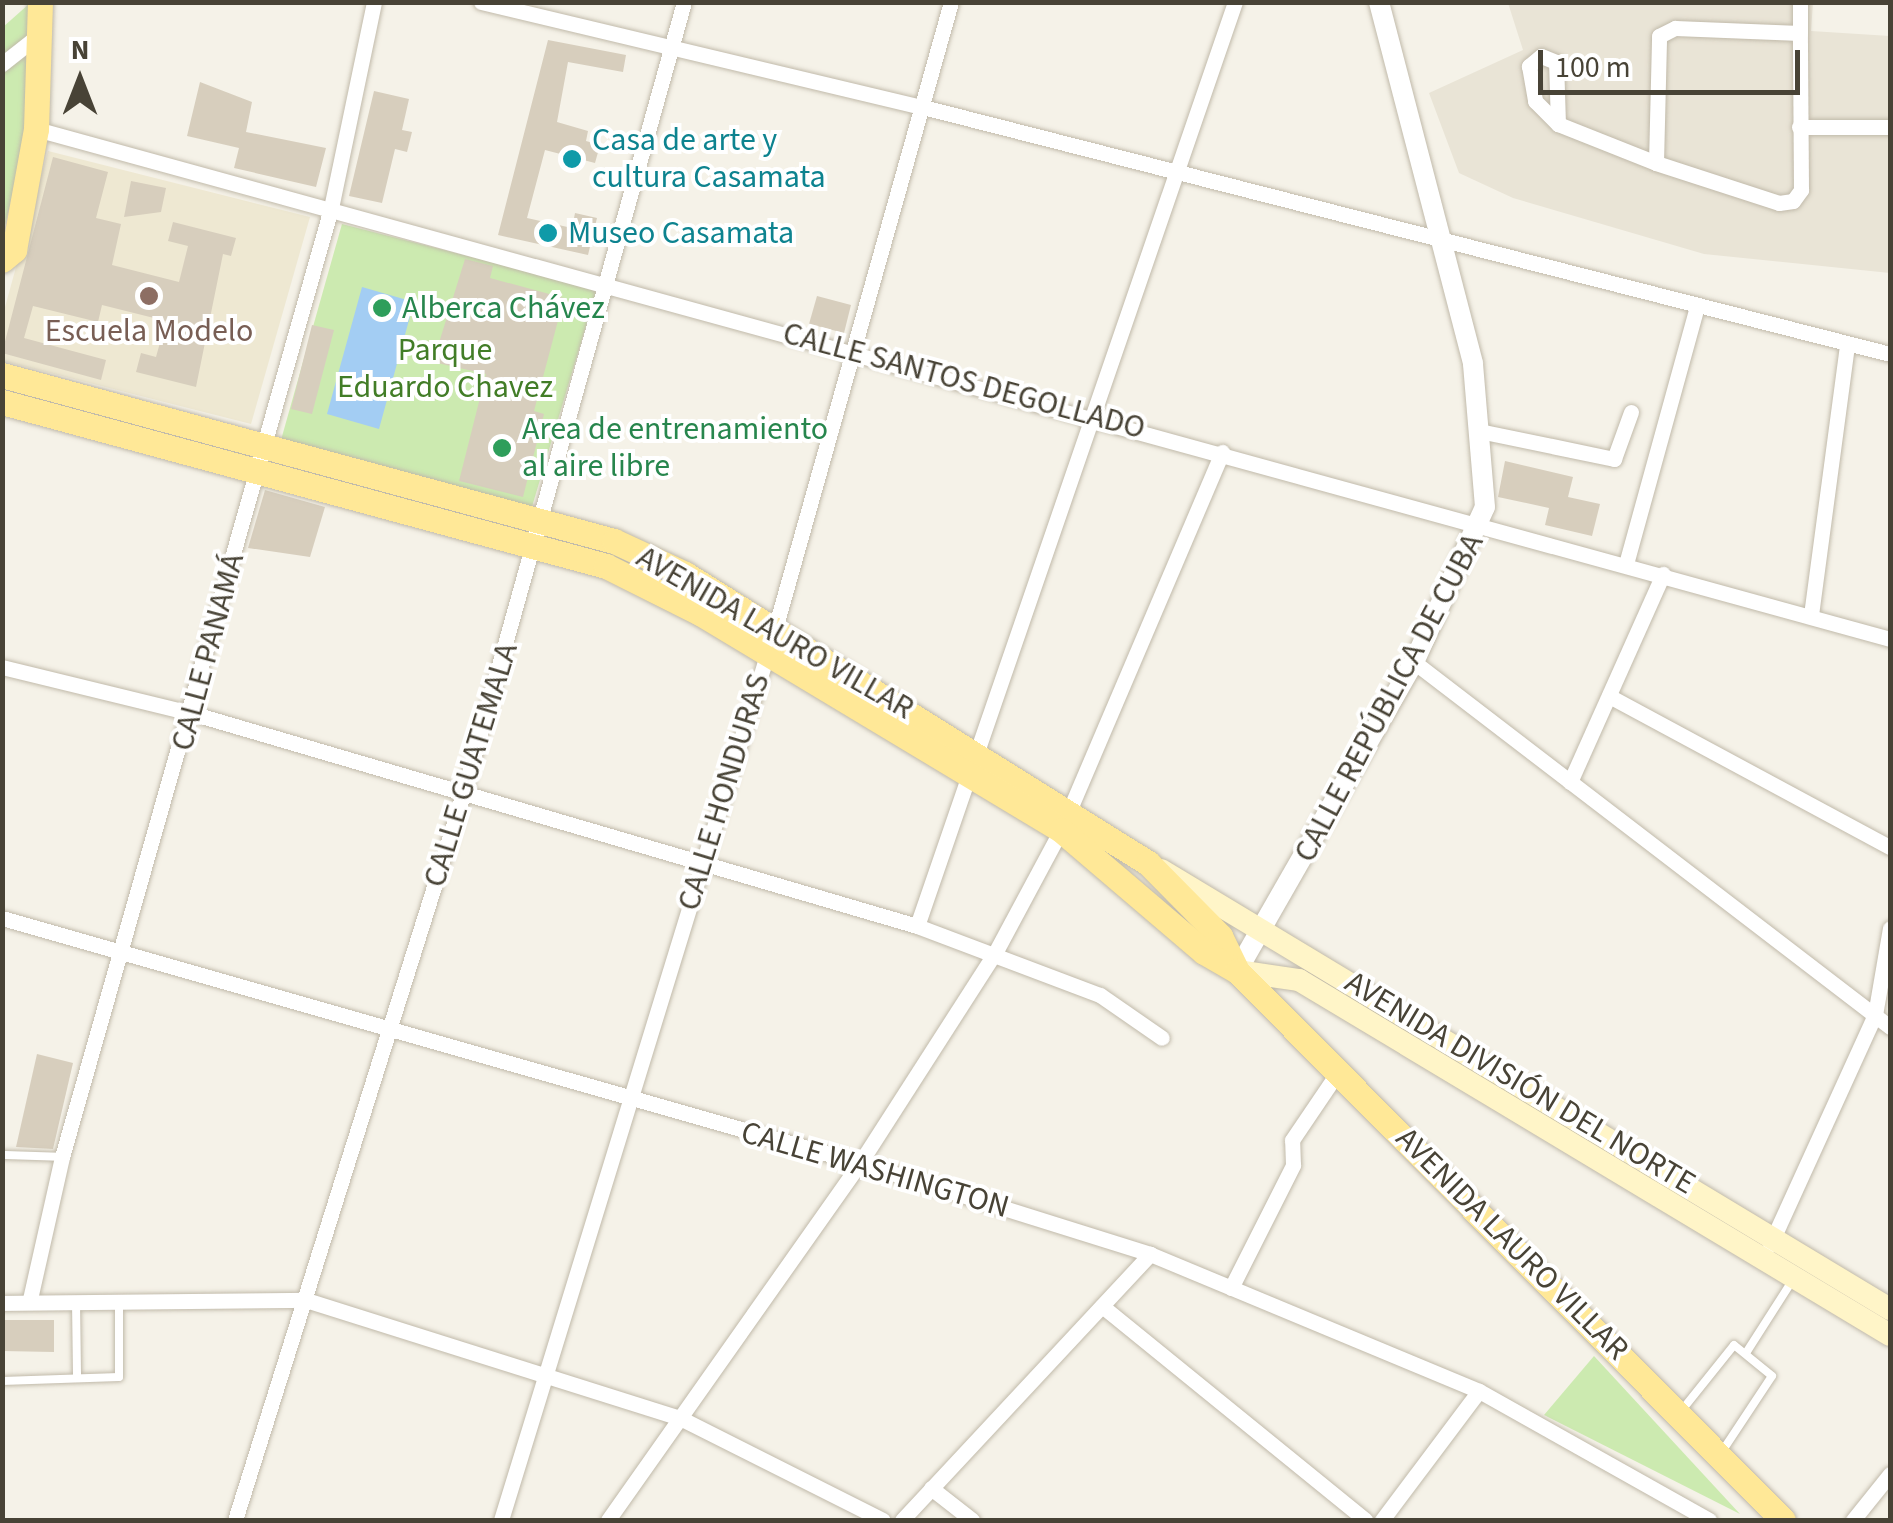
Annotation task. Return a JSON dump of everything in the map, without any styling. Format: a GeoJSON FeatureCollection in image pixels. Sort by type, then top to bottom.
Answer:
{"type":"FeatureCollection","features":[{"type":"Feature","properties":{"kind":"main road"},"geometry":{"type":"LineString","coordinates":[[2,260],[14,250],[36,129],[40,2]]}},
{"type":"Feature","properties":{"kind":"main road","name":"AVENIDA LAURO VILLAR"},"geometry":{"type":"LineString","coordinates":[[2,375],[262,457],[539,532],[614,541],[1065,819],[1148,863],[1220,936],[1237,971]]}},
{"type":"Feature","properties":{"kind":"main road","name":"AVENIDA LAURO VILLAR"},"geometry":{"type":"LineString","coordinates":[[2,402],[262,457]]}},
{"type":"Feature","properties":{"kind":"main road","name":"AVENIDA LAURO VILLAR"},"geometry":{"type":"LineString","coordinates":[[1065,819],[1204,952],[1237,971],[1682,1410],[1784,1520]]}},
{"type":"Feature","properties":{"kind":"main road","name":"AVENIDA DIVISIÓN DEL NORTE"},"geometry":{"type":"LineString","coordinates":[[1148,863],[1466,1047],[1768,1248],[1795,1277],[1890,1335]]}},
{"type":"Feature","properties":{"kind":"main road","name":"AVENIDA DIVISIÓN DEL NORTE"},"geometry":{"type":"LineString","coordinates":[[1237,971],[1298,980],[1450,1071],[1768,1248],[1890,1309]]}},
{"type":"Feature","properties":{"kind":"main road"},"geometry":{"type":"LineString","coordinates":[[1450,1071],[1466,1047]]}},
{"type":"Feature","properties":{"kind":"street","name":"CALLE PANAMÁ"},"geometry":{"type":"LineString","coordinates":[[30,1299],[62,1157],[191,713],[331,208],[374,2]]}},
{"type":"Feature","properties":{"kind":"street"},"geometry":{"type":"LineString","coordinates":[[480,2],[923,107],[1442,243],[1890,354]]}},
{"type":"Feature","properties":{"kind":"street","name":"CALLE GUATEMALA"},"geometry":{"type":"LineString","coordinates":[[235,1520],[464,791],[610,286],[684,2]]}},
{"type":"Feature","properties":{"kind":"street","name":"CALLE HONDURAS"},"geometry":{"type":"LineString","coordinates":[[501,1520],[771,641],[856,351],[951,2]]}},
{"type":"Feature","properties":{"kind":"street"},"geometry":{"type":"LineString","coordinates":[[917,926],[1095,418],[1234,2]]}},
{"type":"Feature","properties":{"kind":"street","name":"CALLE REPÚBLICA DE CUBA"},"geometry":{"type":"LineString","coordinates":[[1237,971],[1414,662],[1483,522],[1484,432],[1442,243],[1379,2]]}},
{"type":"Feature","properties":{"kind":"street"},"geometry":{"type":"LineString","coordinates":[[1558,124],[1656,163],[1794,201],[1801,190],[1800,2]]}},
{"type":"Feature","properties":{"kind":"street"},"geometry":{"type":"LineString","coordinates":[[1656,163],[1660,36],[1676,28],[1800,33]]}},
{"type":"Feature","properties":{"kind":"street"},"geometry":{"type":"LineString","coordinates":[[2,64],[40,34]]}},
{"type":"Feature","properties":{"kind":"street"},"geometry":{"type":"LineString","coordinates":[[1799,126],[1890,128]]}},
{"type":"Feature","properties":{"kind":"street","name":"CALLE SANTOS DEGOLLADO"},"geometry":{"type":"LineString","coordinates":[[36,129],[1483,522],[1890,639]]}},
{"type":"Feature","properties":{"kind":"street"},"geometry":{"type":"LineString","coordinates":[[1626,564],[1696,306]]}},
{"type":"Feature","properties":{"kind":"street"},"geometry":{"type":"LineString","coordinates":[[1810,615],[1847,345]]}},
{"type":"Feature","properties":{"kind":"street"},"geometry":{"type":"LineString","coordinates":[[1484,432],[1614,460],[1631,412]]}},
{"type":"Feature","properties":{"kind":"street"},"geometry":{"type":"LineString","coordinates":[[608,1520],[860,1163],[994,953],[1065,819],[1222,452]]}},
{"type":"Feature","properties":{"kind":"street"},"geometry":{"type":"LineString","coordinates":[[1570,782],[1664,574]]}},
{"type":"Feature","properties":{"kind":"street"},"geometry":{"type":"LineString","coordinates":[[1414,662],[1890,1028]]}},
{"type":"Feature","properties":{"kind":"street"},"geometry":{"type":"LineString","coordinates":[[2,667],[191,713],[917,926],[1122,1005],[1162,1038]]}},
{"type":"Feature","properties":{"kind":"street"},"geometry":{"type":"LineString","coordinates":[[1609,696],[1890,847]]}},
{"type":"Feature","properties":{"kind":"street","name":"CALLE WASHINGTON"},"geometry":{"type":"LineString","coordinates":[[2,918],[860,1163],[1150,1254],[1479,1392],[1709,1520]]}},
{"type":"Feature","properties":{"kind":"street"},"geometry":{"type":"LineString","coordinates":[[1768,1248],[1875,1015],[1890,928]]}},
{"type":"Feature","properties":{"kind":"street"},"geometry":{"type":"LineString","coordinates":[[1231,1288],[1293,1165],[1292,1140],[1338,1072]]}},
{"type":"Feature","properties":{"kind":"street"},"geometry":{"type":"LineString","coordinates":[[902,1520],[1150,1254]]}},
{"type":"Feature","properties":{"kind":"street"},"geometry":{"type":"LineString","coordinates":[[2,1303],[119,1297],[306,1300],[678,1417],[883,1520]]}},
{"type":"Feature","properties":{"kind":"street"},"geometry":{"type":"LineString","coordinates":[[1102,1306],[1365,1520]]}},
{"type":"Feature","properties":{"kind":"street"},"geometry":{"type":"LineString","coordinates":[[1382,1520],[1479,1392]]}},
{"type":"Feature","properties":{"kind":"street"},"geometry":{"type":"LineString","coordinates":[[1852,1520],[1890,1474]]}},
{"type":"Feature","properties":{"kind":"street"},"geometry":{"type":"LineString","coordinates":[[932,1488],[972,1520]]}},
{"type":"Feature","properties":{"kind":"lane"},"geometry":{"type":"LineString","coordinates":[[2,1155],[62,1157]]}},
{"type":"Feature","properties":{"kind":"lane"},"geometry":{"type":"LineString","coordinates":[[1746,1353],[1795,1277]]}},
{"type":"Feature","properties":{"kind":"lane"},"geometry":{"type":"LineString","coordinates":[[2,1380],[119,1378],[119,1297]]}},
{"type":"Feature","properties":{"kind":"lane"},"geometry":{"type":"LineString","coordinates":[[76,1298],[76,1378]]}},
{"type":"Feature","properties":{"kind":"lane"},"geometry":{"type":"LineString","coordinates":[[1682,1410],[1734,1345],[1772,1376],[1720,1454]]}},
{"type":"Feature","properties":{"kind":"shaded area"},"geometry":{"type":"Polygon","coordinates":[[[1508,3],[1813,3],[1811,31],[1890,36],[1890,273],[1704,254],[1513,198],[1459,173],[1429,93],[1523,50],[1508,3]]]}},
{"type":"Feature","properties":{"kind":"shaded area","name":"Escuela Modelo"},"geometry":{"type":"Polygon","coordinates":[[[48,151],[310,217],[251,424],[3,361],[2,318],[48,151]]]}},
{"type":"Feature","properties":{"kind":"green space"},"geometry":{"type":"Polygon","coordinates":[[[29,4],[27,133],[3,234],[3,27],[29,4]]]}},
{"type":"Feature","properties":{"kind":"green space","name":"Parque Eduardo Chavez"},"geometry":{"type":"Polygon","coordinates":[[[342,224],[597,289],[531,510],[281,440],[342,224]]]}},
{"type":"Feature","properties":{"kind":"green space"},"geometry":{"type":"Polygon","coordinates":[[[1594,1356],[1740,1514],[1544,1415],[1594,1356]]]}},
{"type":"Feature","properties":{"kind":"water"},"geometry":{"type":"Polygon","coordinates":[[[362,287],[414,302],[379,429],[327,414],[362,287]]]}},
{"type":"Feature","properties":{"kind":"building"},"geometry":{"type":"Polygon","coordinates":[[[548,40],[626,55],[623,72],[568,62],[557,122],[588,131],[586,141],[600,145],[595,163],[545,150],[527,218],[572,228],[575,213],[597,218],[588,255],[498,235],[548,40]]]}},
{"type":"Feature","properties":{"kind":"building"},"geometry":{"type":"Polygon","coordinates":[[[200,82],[252,102],[246,132],[326,148],[316,187],[234,168],[239,148],[187,136],[200,82]]]}},
{"type":"Feature","properties":{"kind":"building"},"geometry":{"type":"Polygon","coordinates":[[[374,91],[409,99],[402,130],[412,132],[407,152],[395,149],[382,203],[349,196],[374,91]]]}},
{"type":"Feature","properties":{"kind":"building"},"geometry":{"type":"Polygon","coordinates":[[[53,157],[108,172],[96,218],[121,224],[112,265],[179,282],[188,246],[168,241],[173,222],[236,238],[231,256],[223,254],[196,387],[136,372],[141,353],[156,357],[166,321],[102,305],[98,322],[33,306],[24,338],[106,360],[101,380],[2,353],[53,157]]]}},
{"type":"Feature","properties":{"kind":"building"},"geometry":{"type":"Polygon","coordinates":[[[131,181],[166,188],[161,212],[124,217],[131,181]]]}},
{"type":"Feature","properties":{"kind":"building"},"geometry":{"type":"Polygon","coordinates":[[[465,259],[493,266],[490,278],[564,298],[534,411],[544,414],[523,497],[459,481],[486,374],[433,362],[465,259]]]}},
{"type":"Feature","properties":{"kind":"building"},"geometry":{"type":"Polygon","coordinates":[[[817,296],[851,305],[844,333],[809,324],[817,296]]]}},
{"type":"Feature","properties":{"kind":"building"},"geometry":{"type":"Polygon","coordinates":[[[312,325],[334,330],[312,414],[291,409],[312,325]]]}},
{"type":"Feature","properties":{"kind":"building"},"geometry":{"type":"Polygon","coordinates":[[[1505,461],[1573,477],[1568,497],[1600,504],[1592,536],[1545,525],[1549,508],[1498,497],[1505,461]]]}},
{"type":"Feature","properties":{"kind":"building"},"geometry":{"type":"Polygon","coordinates":[[[265,490],[325,507],[310,557],[248,548],[265,490]]]}},
{"type":"Feature","properties":{"kind":"building"},"geometry":{"type":"Polygon","coordinates":[[[37,1054],[73,1063],[53,1149],[16,1147],[37,1054]]]}},
{"type":"Feature","properties":{"kind":"building"},"geometry":{"type":"Polygon","coordinates":[[[2,1320],[54,1320],[54,1352],[2,1351],[2,1320]]]}},
{"type":"Feature","properties":{"kind":"place","name":"Casa de arte y cultura Casamata"},"geometry":{"type":"Point","coordinates":[572,159]}},
{"type":"Feature","properties":{"kind":"place","name":"Museo Casamata"},"geometry":{"type":"Point","coordinates":[548,233]}},
{"type":"Feature","properties":{"kind":"place","name":"Escuela Modelo"},"geometry":{"type":"Point","coordinates":[149,296]}},
{"type":"Feature","properties":{"kind":"place","name":"Alberca Chávez"},"geometry":{"type":"Point","coordinates":[382,308]}},
{"type":"Feature","properties":{"kind":"place","name":"Area de entrenamiento al aire libre"},"geometry":{"type":"Point","coordinates":[502,448]}}]}
